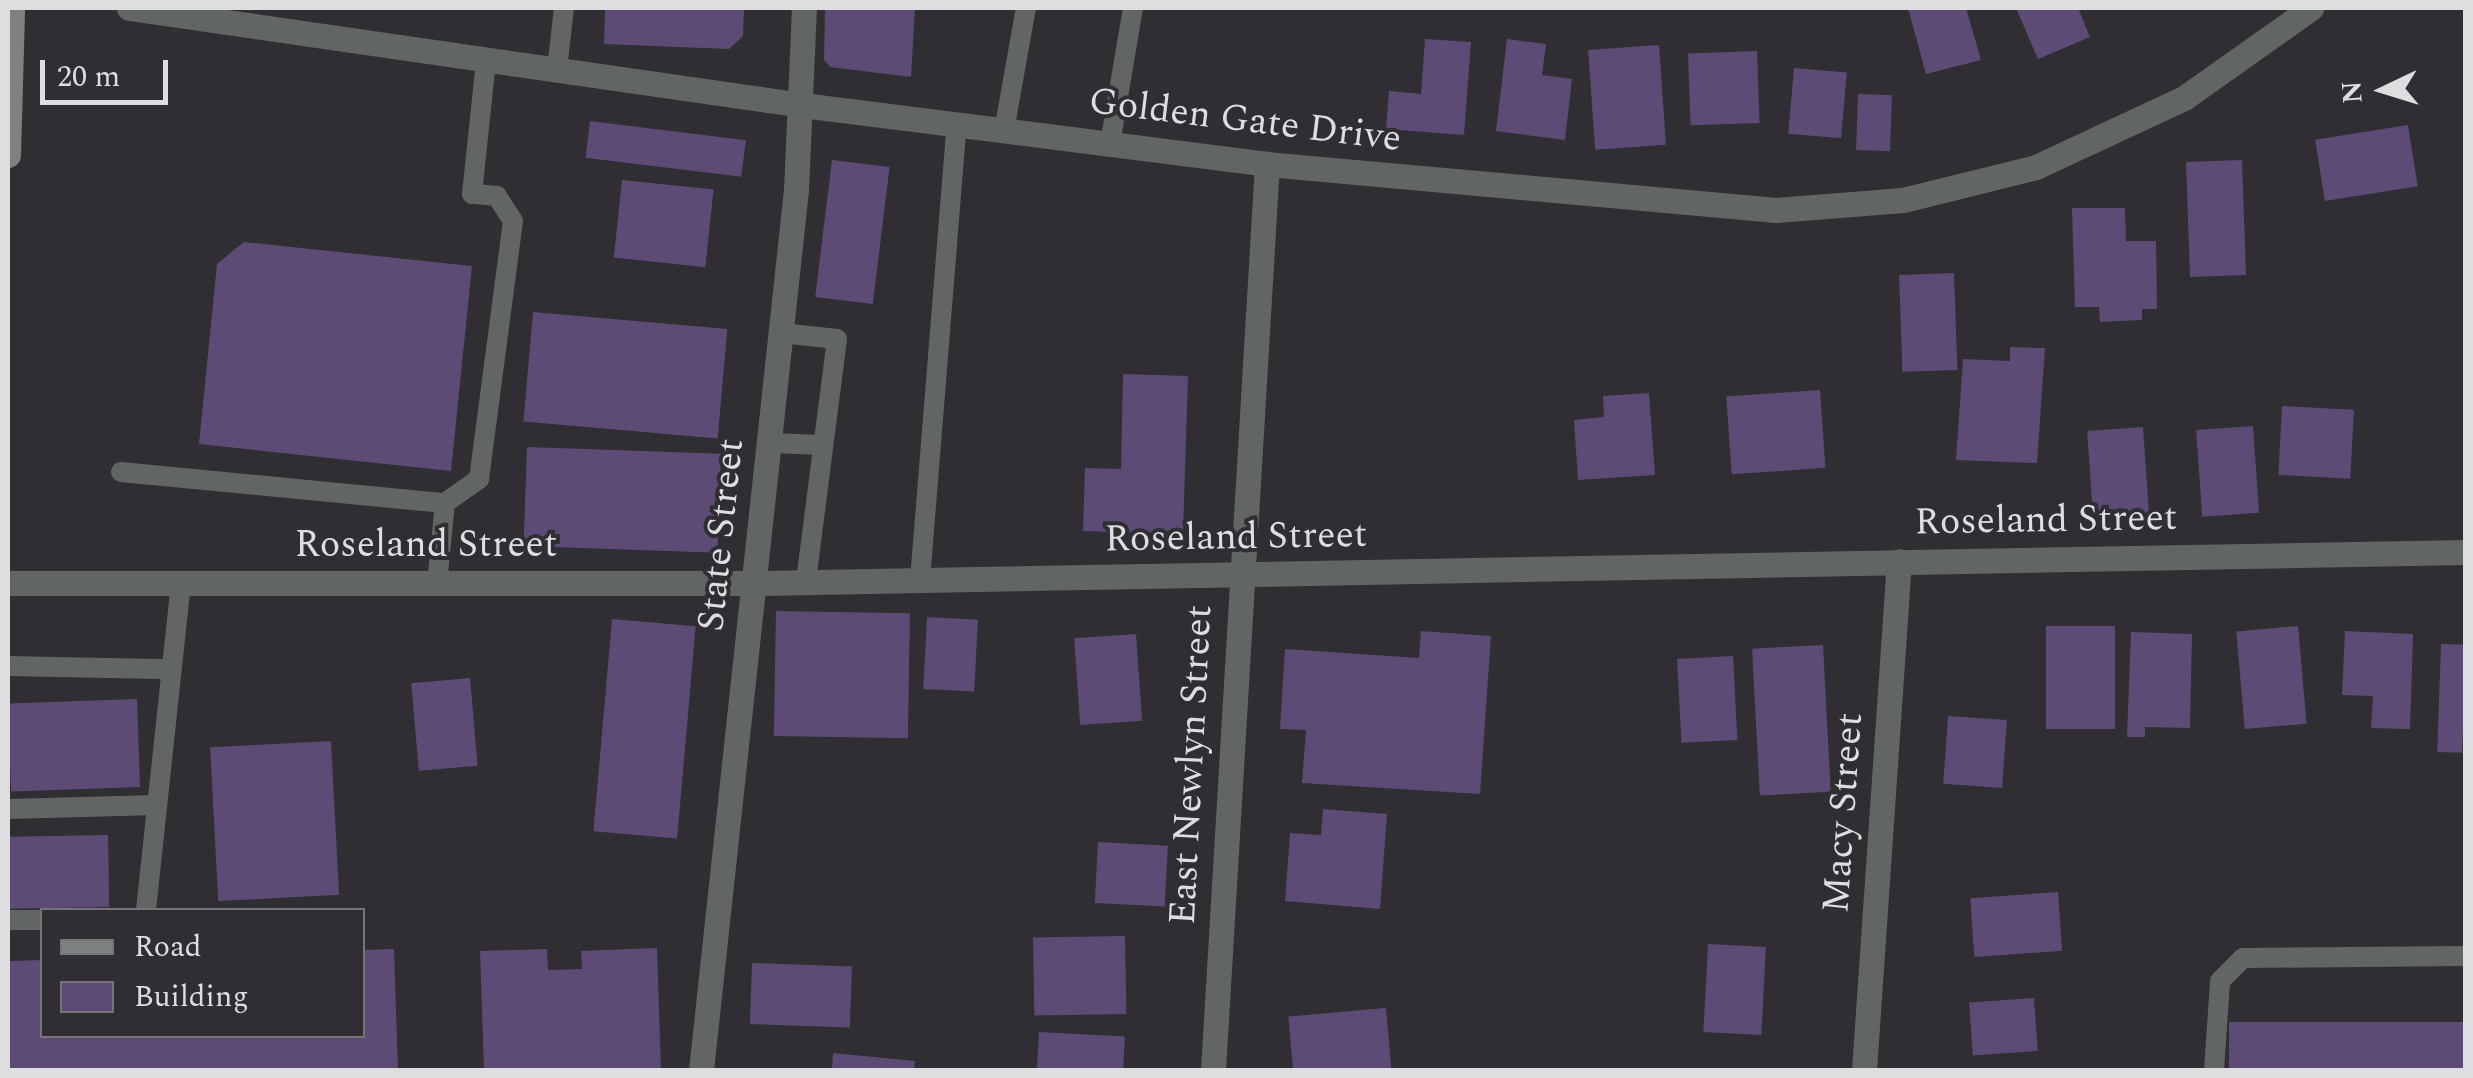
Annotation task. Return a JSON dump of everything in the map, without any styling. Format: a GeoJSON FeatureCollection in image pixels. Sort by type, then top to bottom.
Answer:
{"type":"FeatureCollection","features":[{"type":"Feature","properties":{"kind":"main road"},"geometry":{"type":"LineString","coordinates":[[8,155],[12,8]]}},
{"type":"Feature","properties":{"kind":"street","name":"Golden Gate Drive"},"geometry":{"type":"LineString","coordinates":[[129,8],[802,106],[1267,164],[1758,209],[1903,200],[2036,167],[2167,106],[2310,8]]}},
{"type":"Feature","properties":{"kind":"street","name":"State Street"},"geometry":{"type":"LineString","coordinates":[[701,1070],[781,333],[802,106],[804,8]]}},
{"type":"Feature","properties":{"kind":"street","name":"East Newlyn Street"},"geometry":{"type":"LineString","coordinates":[[1213,1070],[1267,164]]}},
{"type":"Feature","properties":{"kind":"street","name":"Roseland Street"},"geometry":{"type":"LineString","coordinates":[[8,584],[806,582],[2466,552]]}},
{"type":"Feature","properties":{"kind":"street","name":"Macy Street"},"geometry":{"type":"LineString","coordinates":[[1864,1070],[1899,561]]}},
{"type":"Feature","properties":{"kind":"lane"},"geometry":{"type":"LineString","coordinates":[[558,70],[564,8]]}},
{"type":"Feature","properties":{"kind":"lane"},"geometry":{"type":"LineString","coordinates":[[1004,131],[1026,8]]}},
{"type":"Feature","properties":{"kind":"lane"},"geometry":{"type":"LineString","coordinates":[[1110,144],[1133,8]]}},
{"type":"Feature","properties":{"kind":"lane"},"geometry":{"type":"LineString","coordinates":[[121,472],[444,503],[479,479],[513,222],[497,196],[472,194],[486,60]]}},
{"type":"Feature","properties":{"kind":"lane"},"geometry":{"type":"LineString","coordinates":[[920,580],[957,125]]}},
{"type":"Feature","properties":{"kind":"lane"},"geometry":{"type":"LineString","coordinates":[[781,333],[837,339],[806,582]]}},
{"type":"Feature","properties":{"kind":"lane"},"geometry":{"type":"LineString","coordinates":[[770,443],[824,446]]}},
{"type":"Feature","properties":{"kind":"lane"},"geometry":{"type":"LineString","coordinates":[[437,584],[444,503]]}},
{"type":"Feature","properties":{"kind":"lane"},"geometry":{"type":"LineString","coordinates":[[146,908],[181,585]]}},
{"type":"Feature","properties":{"kind":"lane"},"geometry":{"type":"LineString","coordinates":[[8,666],[172,669]]}},
{"type":"Feature","properties":{"kind":"lane"},"geometry":{"type":"LineString","coordinates":[[8,808],[158,805]]}},
{"type":"Feature","properties":{"kind":"lane"},"geometry":{"type":"LineString","coordinates":[[8,920],[40,920]]}},
{"type":"Feature","properties":{"kind":"lane"},"geometry":{"type":"LineString","coordinates":[[2214,1070],[2220,981],[2243,958],[2466,956]]}},
{"type":"Feature","properties":{"kind":"building"},"geometry":{"type":"Polygon","coordinates":[[[605,8],[744,8],[743,36],[729,49],[604,44],[605,8]]]}},
{"type":"Feature","properties":{"kind":"building"},"geometry":{"type":"Polygon","coordinates":[[[825,8],[915,8],[911,77],[830,67],[824,60],[825,8]]]}},
{"type":"Feature","properties":{"kind":"building"},"geometry":{"type":"Polygon","coordinates":[[[1908,8],[1966,8],[1981,60],[1926,74],[1908,8]]]}},
{"type":"Feature","properties":{"kind":"building"},"geometry":{"type":"Polygon","coordinates":[[[2016,8],[2078,8],[2090,37],[2038,59],[2016,8]]]}},
{"type":"Feature","properties":{"kind":"building"},"geometry":{"type":"Polygon","coordinates":[[[1425,39],[1471,42],[1464,135],[1386,129],[1389,91],[1421,94],[1425,39]]]}},
{"type":"Feature","properties":{"kind":"building"},"geometry":{"type":"Polygon","coordinates":[[[1507,39],[1546,44],[1542,75],[1572,79],[1565,140],[1496,131],[1507,39]]]}},
{"type":"Feature","properties":{"kind":"building"},"geometry":{"type":"Polygon","coordinates":[[[1659,45],[1666,145],[1595,150],[1588,50],[1659,45]]]}},
{"type":"Feature","properties":{"kind":"building"},"geometry":{"type":"Polygon","coordinates":[[[1757,51],[1760,123],[1691,125],[1688,53],[1757,51]]]}},
{"type":"Feature","properties":{"kind":"building"},"geometry":{"type":"Polygon","coordinates":[[[1794,68],[1847,73],[1841,138],[1788,134],[1794,68]]]}},
{"type":"Feature","properties":{"kind":"building"},"geometry":{"type":"Polygon","coordinates":[[[1858,94],[1892,95],[1890,151],[1856,150],[1858,94]]]}},
{"type":"Feature","properties":{"kind":"building"},"geometry":{"type":"Polygon","coordinates":[[[590,121],[746,140],[741,177],[585,158],[590,121]]]}},
{"type":"Feature","properties":{"kind":"building"},"geometry":{"type":"Polygon","coordinates":[[[2408,125],[2418,186],[2325,201],[2315,140],[2408,125]]]}},
{"type":"Feature","properties":{"kind":"building"},"geometry":{"type":"Polygon","coordinates":[[[832,160],[890,167],[873,304],[815,297],[832,160]]]}},
{"type":"Feature","properties":{"kind":"building"},"geometry":{"type":"Polygon","coordinates":[[[2242,160],[2246,275],[2190,277],[2186,162],[2242,160]]]}},
{"type":"Feature","properties":{"kind":"building"},"geometry":{"type":"Polygon","coordinates":[[[622,180],[713,190],[705,267],[614,258],[622,180]]]}},
{"type":"Feature","properties":{"kind":"building"},"geometry":{"type":"Polygon","coordinates":[[[2072,208],[2125,208],[2126,241],[2156,241],[2157,309],[2142,309],[2142,320],[2100,322],[2099,307],[2075,307],[2072,208]]]}},
{"type":"Feature","properties":{"kind":"building"},"geometry":{"type":"Polygon","coordinates":[[[244,242],[472,266],[451,471],[199,444],[217,264],[244,242]]]}},
{"type":"Feature","properties":{"kind":"building"},"geometry":{"type":"Polygon","coordinates":[[[1954,273],[1957,370],[1902,372],[1899,275],[1954,273]]]}},
{"type":"Feature","properties":{"kind":"building"},"geometry":{"type":"Polygon","coordinates":[[[533,312],[727,329],[718,439],[523,422],[533,312]]]}},
{"type":"Feature","properties":{"kind":"building"},"geometry":{"type":"Polygon","coordinates":[[[2010,347],[2045,348],[2037,463],[1956,460],[1963,359],[2010,361],[2010,347]]]}},
{"type":"Feature","properties":{"kind":"building"},"geometry":{"type":"Polygon","coordinates":[[[1123,374],[1188,376],[1183,534],[1083,531],[1085,468],[1121,469],[1123,374]]]}},
{"type":"Feature","properties":{"kind":"building"},"geometry":{"type":"Polygon","coordinates":[[[1820,390],[1825,468],[1732,474],[1726,397],[1820,390]]]}},
{"type":"Feature","properties":{"kind":"building"},"geometry":{"type":"Polygon","coordinates":[[[1649,393],[1655,475],[1578,480],[1574,420],[1604,417],[1603,396],[1649,393]]]}},
{"type":"Feature","properties":{"kind":"building"},"geometry":{"type":"Polygon","coordinates":[[[2282,406],[2354,410],[2350,479],[2278,475],[2282,406]]]}},
{"type":"Feature","properties":{"kind":"building"},"geometry":{"type":"Polygon","coordinates":[[[2253,426],[2259,513],[2202,517],[2196,430],[2253,426]]]}},
{"type":"Feature","properties":{"kind":"building"},"geometry":{"type":"Polygon","coordinates":[[[2143,427],[2149,514],[2093,518],[2087,431],[2143,427]]]}},
{"type":"Feature","properties":{"kind":"building"},"geometry":{"type":"Polygon","coordinates":[[[527,447],[721,454],[717,553],[524,546],[527,447]]]}},
{"type":"Feature","properties":{"kind":"building"},"geometry":{"type":"Polygon","coordinates":[[[776,611],[910,613],[908,738],[774,736],[776,611]]]}},
{"type":"Feature","properties":{"kind":"building"},"geometry":{"type":"Polygon","coordinates":[[[927,617],[978,620],[974,692],[923,689],[927,617]]]}},
{"type":"Feature","properties":{"kind":"building"},"geometry":{"type":"Polygon","coordinates":[[[612,619],[696,626],[677,839],[593,831],[612,619]]]}},
{"type":"Feature","properties":{"kind":"building"},"geometry":{"type":"Polygon","coordinates":[[[2046,626],[2115,626],[2115,729],[2046,729],[2046,626]]]}},
{"type":"Feature","properties":{"kind":"building"},"geometry":{"type":"Polygon","coordinates":[[[2298,626],[2307,724],[2245,729],[2236,631],[2298,626]]]}},
{"type":"Feature","properties":{"kind":"building"},"geometry":{"type":"Polygon","coordinates":[[[1421,631],[1491,636],[1480,794],[1302,783],[1306,730],[1280,729],[1285,649],[1419,658],[1421,631]]]}},
{"type":"Feature","properties":{"kind":"building"},"geometry":{"type":"Polygon","coordinates":[[[2345,631],[2413,634],[2410,729],[2371,728],[2373,696],[2342,695],[2345,631]]]}},
{"type":"Feature","properties":{"kind":"building"},"geometry":{"type":"Polygon","coordinates":[[[2131,632],[2192,634],[2190,728],[2145,727],[2145,737],[2127,737],[2131,632]]]}},
{"type":"Feature","properties":{"kind":"building"},"geometry":{"type":"Polygon","coordinates":[[[1136,634],[1142,721],[1080,725],[1074,638],[1136,634]]]}},
{"type":"Feature","properties":{"kind":"building"},"geometry":{"type":"Polygon","coordinates":[[[2441,644],[2466,645],[2462,753],[2437,752],[2441,644]]]}},
{"type":"Feature","properties":{"kind":"building"},"geometry":{"type":"Polygon","coordinates":[[[1823,645],[1831,792],[1760,796],[1752,649],[1823,645]]]}},
{"type":"Feature","properties":{"kind":"building"},"geometry":{"type":"Polygon","coordinates":[[[1733,656],[1737,740],[1681,743],[1677,659],[1733,656]]]}},
{"type":"Feature","properties":{"kind":"building"},"geometry":{"type":"Polygon","coordinates":[[[470,678],[478,766],[419,771],[411,683],[470,678]]]}},
{"type":"Feature","properties":{"kind":"building"},"geometry":{"type":"Polygon","coordinates":[[[137,699],[140,787],[11,791],[8,704],[137,699]]]}},
{"type":"Feature","properties":{"kind":"building"},"geometry":{"type":"Polygon","coordinates":[[[1948,716],[2007,720],[2002,788],[1943,784],[1948,716]]]}},
{"type":"Feature","properties":{"kind":"building"},"geometry":{"type":"Polygon","coordinates":[[[331,741],[339,895],[218,901],[210,747],[331,741]]]}},
{"type":"Feature","properties":{"kind":"building"},"geometry":{"type":"Polygon","coordinates":[[[1323,809],[1387,814],[1380,909],[1285,901],[1290,833],[1321,835],[1323,809]]]}},
{"type":"Feature","properties":{"kind":"building"},"geometry":{"type":"Polygon","coordinates":[[[108,835],[109,907],[9,909],[8,837],[108,835]]]}},
{"type":"Feature","properties":{"kind":"building"},"geometry":{"type":"Polygon","coordinates":[[[1098,842],[1168,846],[1165,907],[1095,903],[1098,842]]]}},
{"type":"Feature","properties":{"kind":"building"},"geometry":{"type":"Polygon","coordinates":[[[2058,892],[2062,951],[1974,957],[1970,898],[2058,892]]]}},
{"type":"Feature","properties":{"kind":"building"},"geometry":{"type":"Polygon","coordinates":[[[1125,936],[1126,1014],[1034,1016],[1033,938],[1125,936]]]}},
{"type":"Feature","properties":{"kind":"building"},"geometry":{"type":"Polygon","coordinates":[[[1708,944],[1766,947],[1761,1035],[1703,1032],[1708,944]]]}},
{"type":"Feature","properties":{"kind":"building"},"geometry":{"type":"Polygon","coordinates":[[[657,948],[661,1070],[484,1070],[480,951],[547,949],[548,970],[582,969],[581,951],[657,948]]]}},
{"type":"Feature","properties":{"kind":"building"},"geometry":{"type":"Polygon","coordinates":[[[394,949],[398,1070],[8,1070],[8,961],[40,960],[40,1038],[365,1038],[365,950],[394,949]]]}},
{"type":"Feature","properties":{"kind":"building"},"geometry":{"type":"Polygon","coordinates":[[[752,963],[852,966],[850,1027],[750,1024],[752,963]]]}},
{"type":"Feature","properties":{"kind":"building"},"geometry":{"type":"Polygon","coordinates":[[[2034,998],[2038,1051],[1973,1055],[1969,1003],[2034,998]]]}},
{"type":"Feature","properties":{"kind":"building"},"geometry":{"type":"Polygon","coordinates":[[[1386,1008],[1391,1070],[1293,1070],[1288,1017],[1386,1008]]]}},
{"type":"Feature","properties":{"kind":"building"},"geometry":{"type":"Polygon","coordinates":[[[2229,1022],[2466,1022],[2466,1070],[2229,1070],[2229,1022]]]}},
{"type":"Feature","properties":{"kind":"building"},"geometry":{"type":"Polygon","coordinates":[[[1039,1032],[1125,1037],[1123,1070],[1037,1070],[1039,1032]]]}},
{"type":"Feature","properties":{"kind":"building"},"geometry":{"type":"Polygon","coordinates":[[[833,1053],[915,1061],[914,1070],[832,1070],[833,1053]]]}}]}
